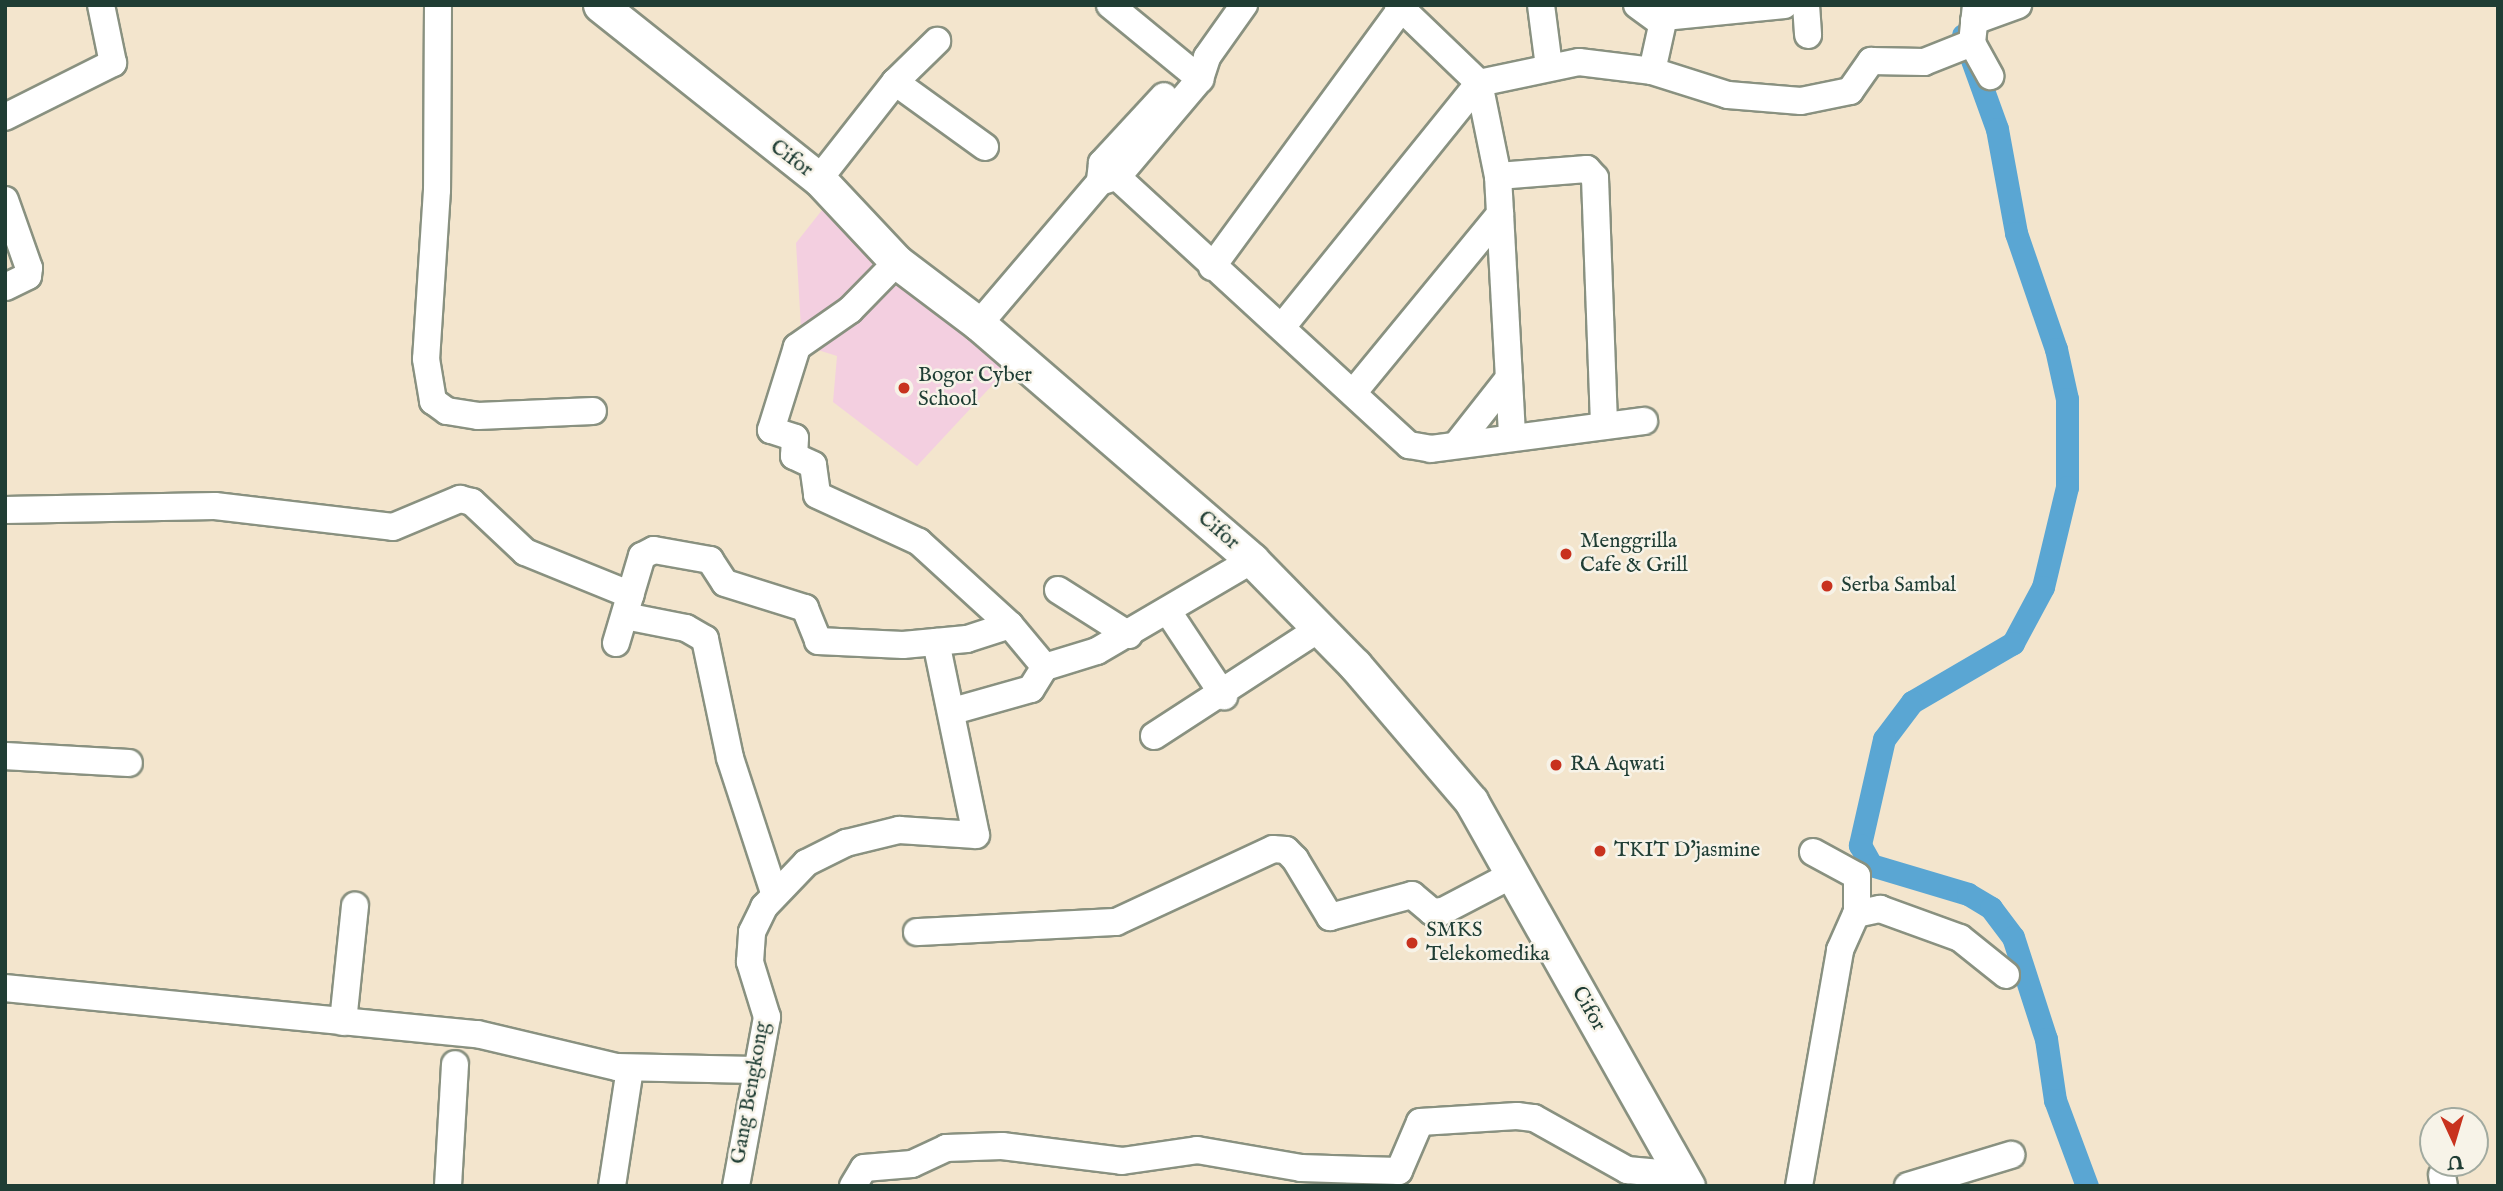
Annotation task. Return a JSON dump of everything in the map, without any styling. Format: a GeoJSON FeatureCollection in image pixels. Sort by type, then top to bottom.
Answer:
{"type":"FeatureCollection","features":[{"type":"Feature","properties":{"kind":"street"},"geometry":{"type":"LineString","coordinates":[[5,117],[113,63],[101,5]]}},
{"type":"Feature","properties":{"kind":"street"},"geometry":{"type":"LineString","coordinates":[[438,5],[437,190],[426,359],[433,401],[447,411],[478,416],[593,411]]}},
{"type":"Feature","properties":{"kind":"street","name":"Cifor"},"geometry":{"type":"LineString","coordinates":[[600,5],[819,179],[897,261],[979,324],[1252,560],[1319,629],[1471,801],[1685,1181]]}},
{"type":"Feature","properties":{"kind":"street"},"geometry":{"type":"LineString","coordinates":[[1110,5],[1198,69]]}},
{"type":"Feature","properties":{"kind":"street"},"geometry":{"type":"LineString","coordinates":[[979,324],[1198,69],[1244,5]]}},
{"type":"Feature","properties":{"kind":"street"},"geometry":{"type":"LineString","coordinates":[[1541,5],[1549,67]]}},
{"type":"Feature","properties":{"kind":"street"},"geometry":{"type":"LineString","coordinates":[[1637,5],[1659,21]]}},
{"type":"Feature","properties":{"kind":"street"},"geometry":{"type":"LineString","coordinates":[[1659,21],[1692,12],[1784,5]]}},
{"type":"Feature","properties":{"kind":"street"},"geometry":{"type":"LineString","coordinates":[[1805,5],[1808,35]]}},
{"type":"Feature","properties":{"kind":"street"},"geometry":{"type":"LineString","coordinates":[[1283,327],[1479,83],[1579,62],[1652,72],[1728,96],[1801,101],[1850,91],[1871,61],[1917,64],[1974,23],[2018,5]]}},
{"type":"Feature","properties":{"kind":"street"},"geometry":{"type":"LineString","coordinates":[[1212,267],[1399,7],[1479,83],[1498,176],[1512,436]]}},
{"type":"Feature","properties":{"kind":"street"},"geometry":{"type":"LineString","coordinates":[[1652,72],[1659,21]]}},
{"type":"Feature","properties":{"kind":"street"},"geometry":{"type":"LineString","coordinates":[[1974,23],[1990,76]]}},
{"type":"Feature","properties":{"kind":"street"},"geometry":{"type":"LineString","coordinates":[[819,179],[895,82],[937,41]]}},
{"type":"Feature","properties":{"kind":"street"},"geometry":{"type":"LineString","coordinates":[[895,82],[985,147]]}},
{"type":"Feature","properties":{"kind":"street"},"geometry":{"type":"LineString","coordinates":[[1498,176],[1587,169],[1595,178],[1604,426]]}},
{"type":"Feature","properties":{"kind":"street"},"geometry":{"type":"LineString","coordinates":[[1107,174],[1283,327],[1409,445],[1457,444],[1644,421]]}},
{"type":"Feature","properties":{"kind":"street"},"geometry":{"type":"LineString","coordinates":[[5,200],[29,268],[28,276],[5,287]]}},
{"type":"Feature","properties":{"kind":"street"},"geometry":{"type":"LineString","coordinates":[[1353,393],[1500,214]]}},
{"type":"Feature","properties":{"kind":"street"},"geometry":{"type":"LineString","coordinates":[[897,261],[850,310],[797,347],[771,430],[795,438],[794,456],[813,465],[817,495],[919,542],[1010,625],[1045,667]]}},
{"type":"Feature","properties":{"kind":"street"},"geometry":{"type":"LineString","coordinates":[[1457,444],[1509,378]]}},
{"type":"Feature","properties":{"kind":"street"},"geometry":{"type":"LineString","coordinates":[[5,510],[228,507],[393,527],[460,499],[472,502],[525,552],[628,605],[686,628],[705,639],[730,758],[774,893]]}},
{"type":"Feature","properties":{"kind":"street"},"geometry":{"type":"LineString","coordinates":[[616,643],[642,556],[663,551],[710,559],[724,583],[805,608],[818,641],[936,642],[1010,625]]}},
{"type":"Feature","properties":{"kind":"street"},"geometry":{"type":"LineString","coordinates":[[936,642],[953,711],[1031,689],[1045,667],[1129,635],[1252,560]]}},
{"type":"Feature","properties":{"kind":"street"},"geometry":{"type":"LineString","coordinates":[[1058,590],[1129,635]]}},
{"type":"Feature","properties":{"kind":"street"},"geometry":{"type":"LineString","coordinates":[[1169,613],[1224,696]]}},
{"type":"Feature","properties":{"kind":"street"},"geometry":{"type":"LineString","coordinates":[[1154,736],[1224,696],[1319,629]]}},
{"type":"Feature","properties":{"kind":"street","name":"Gang Bengkong"},"geometry":{"type":"LineString","coordinates":[[736,1186],[766,1017],[750,962],[752,932],[774,893],[806,863],[876,834],[976,835],[953,711]]}},
{"type":"Feature","properties":{"kind":"street"},"geometry":{"type":"LineString","coordinates":[[5,756],[130,763]]}},
{"type":"Feature","properties":{"kind":"street"},"geometry":{"type":"LineString","coordinates":[[917,932],[1116,922],[1272,849],[1286,850],[1295,859],[1330,917],[1412,895],[1432,912],[1443,911],[1512,875]]}},
{"type":"Feature","properties":{"kind":"street"},"geometry":{"type":"LineString","coordinates":[[1799,1186],[1840,950],[1857,914],[1857,876],[1814,852]]}},
{"type":"Feature","properties":{"kind":"street"},"geometry":{"type":"LineString","coordinates":[[343,1022],[355,906]]}},
{"type":"Feature","properties":{"kind":"street"},"geometry":{"type":"LineString","coordinates":[[1857,914],[1880,909],[1960,937],[2006,975]]}},
{"type":"Feature","properties":{"kind":"street"},"geometry":{"type":"LineString","coordinates":[[5,988],[477,1034],[630,1069],[755,1070]]}},
{"type":"Feature","properties":{"kind":"street"},"geometry":{"type":"LineString","coordinates":[[448,1186],[455,1064]]}},
{"type":"Feature","properties":{"kind":"street"},"geometry":{"type":"LineString","coordinates":[[612,1186],[630,1069]]}},
{"type":"Feature","properties":{"kind":"street"},"geometry":{"type":"LineString","coordinates":[[853,1186],[864,1168],[912,1164],[946,1148],[1002,1146],[1122,1161],[1197,1150],[1301,1168],[1399,1171],[1420,1122],[1517,1116],[1534,1118],[1627,1170],[1685,1181]]}},
{"type":"Feature","properties":{"kind":"street"},"geometry":{"type":"LineString","coordinates":[[1908,1186],[2011,1155]]}},
{"type":"Feature","properties":{"kind":"shaded area"},"geometry":{"type":"Polygon","coordinates":[[[822,210],[1011,365],[917,466],[833,402],[837,356],[802,345],[796,243],[822,210]]]}},
{"type":"Feature","properties":{"kind":"waterway"},"geometry":{"type":"LineString","coordinates":[[1963,35],[1997,129],[2016,233],[2056,349],[2067,399],[2067,487],[2043,587],[2013,643],[1912,702],[1884,739],[1860,845],[1871,865],[1968,894],[1991,908],[2013,937],[2046,1039],[2055,1100],[2087,1186]]}},
{"type":"Feature","properties":{"kind":"place","name":"Bogor Cyber School"},"geometry":{"type":"Point","coordinates":[904,388]}},
{"type":"Feature","properties":{"kind":"place","name":"Menggrilla Cafe & Grill"},"geometry":{"type":"Point","coordinates":[1566,554]}},
{"type":"Feature","properties":{"kind":"place","name":"Serba Sambal"},"geometry":{"type":"Point","coordinates":[1827,586]}},
{"type":"Feature","properties":{"kind":"place","name":"RA Aqwati"},"geometry":{"type":"Point","coordinates":[1556,765]}},
{"type":"Feature","properties":{"kind":"place","name":"TKIT D'jasmine"},"geometry":{"type":"Point","coordinates":[1600,851]}},
{"type":"Feature","properties":{"kind":"place","name":"SMKS Telekomedika"},"geometry":{"type":"Point","coordinates":[1412,943]}}]}
